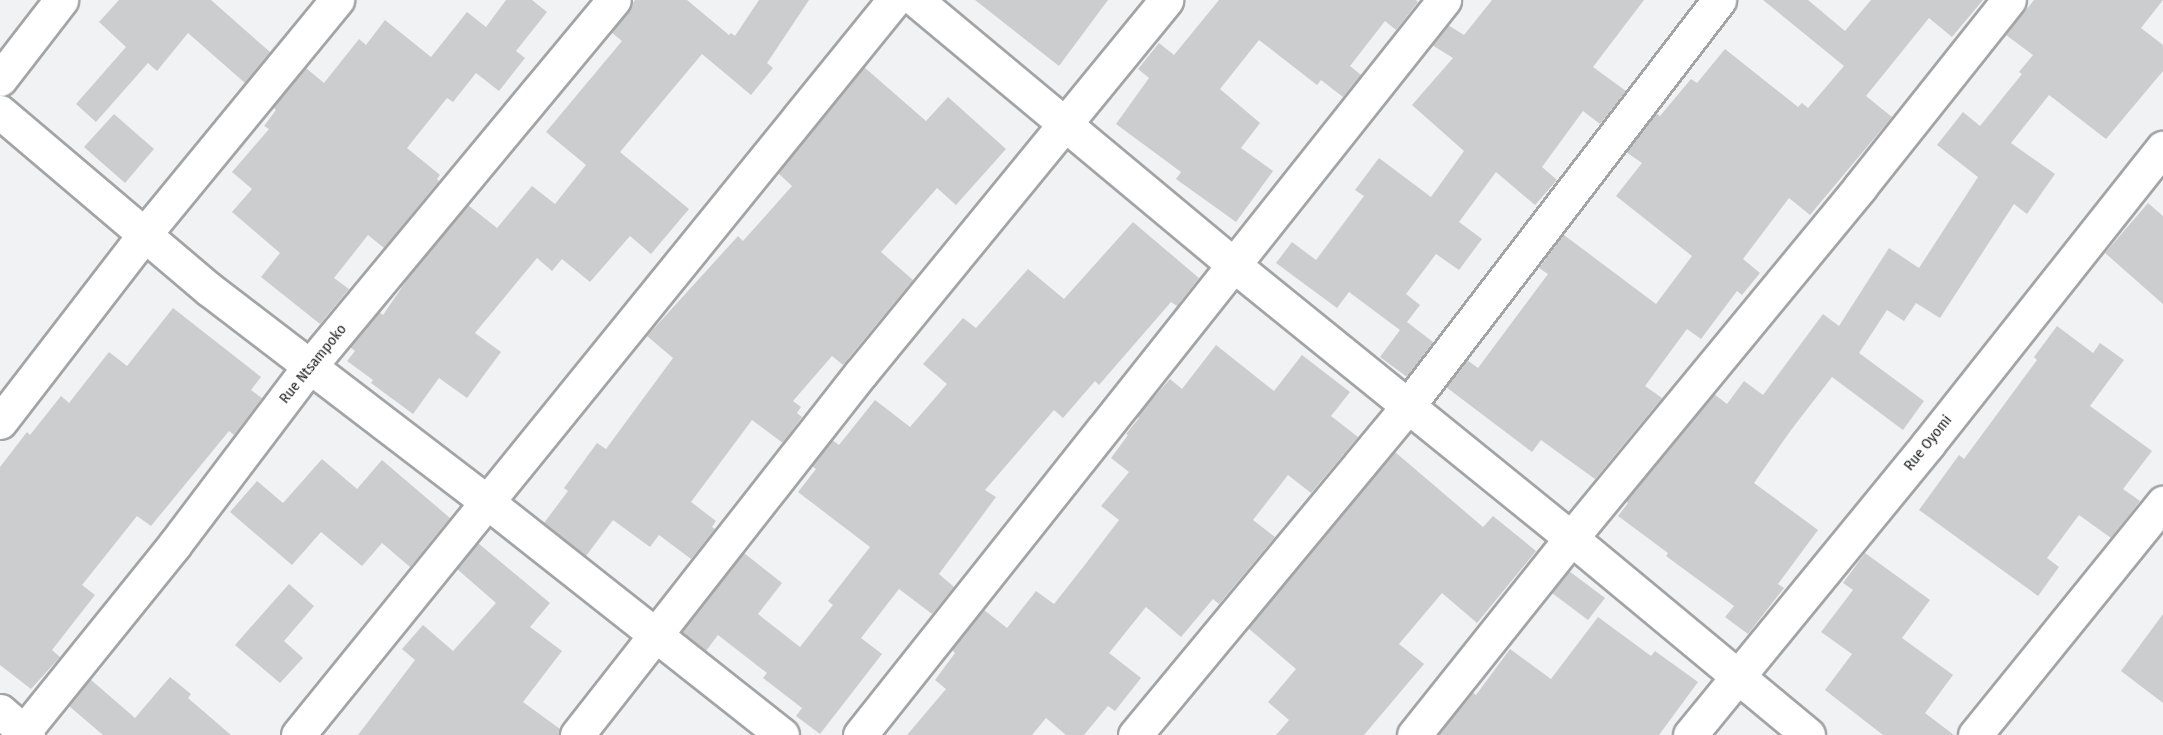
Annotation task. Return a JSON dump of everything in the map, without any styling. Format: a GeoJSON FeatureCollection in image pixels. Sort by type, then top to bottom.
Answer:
{"type":"FeatureCollection","features":[{"type":"Feature","properties":{"kind":"street"},"geometry":{"type":"LineString","coordinates":[[0,79],[61,0]]}},
{"type":"Feature","properties":{"kind":"street"},"geometry":{"type":"LineString","coordinates":[[0,422],[143,236],[337,0]]}},
{"type":"Feature","properties":{"kind":"street","name":"Rue Ntsampoko"},"geometry":{"type":"LineString","coordinates":[[18,728],[175,544],[309,367],[614,0]]}},
{"type":"Feature","properties":{"kind":"street"},"geometry":{"type":"LineString","coordinates":[[298,735],[894,0]]}},
{"type":"Feature","properties":{"kind":"street"},"geometry":{"type":"LineString","coordinates":[[916,0],[1235,266],[1571,538],[1809,735]]}},
{"type":"Feature","properties":{"kind":"street"},"geometry":{"type":"LineString","coordinates":[[577,735],[861,373],[1166,0]]}},
{"type":"Feature","properties":{"kind":"street"},"geometry":{"type":"LineString","coordinates":[[860,735],[1235,266],[1325,147],[1444,0]]}},
{"type":"Feature","properties":{"kind":"street"},"geometry":{"type":"LineString","coordinates":[[1135,735],[1407,407],[1719,0]]}},
{"type":"Feature","properties":{"kind":"street"},"geometry":{"type":"LineString","coordinates":[[1414,735],[1571,538],[1860,187],[2009,0]]}},
{"type":"Feature","properties":{"kind":"street"},"geometry":{"type":"LineString","coordinates":[[0,112],[143,236],[309,367],[486,501],[782,735]]}},
{"type":"Feature","properties":{"kind":"street","name":"Rue Oyomi"},"geometry":{"type":"LineString","coordinates":[[1690,735],[1928,444],[2163,148]]}},
{"type":"Feature","properties":{"kind":"street"},"geometry":{"type":"LineString","coordinates":[[1975,735],[2163,503]]}},
{"type":"Feature","properties":{"kind":"building"},"geometry":{"type":"Polygon","coordinates":[[[119,0],[211,0],[270,52],[245,83],[188,33],[157,71],[148,63],[96,122],[76,104],[126,47],[99,22],[119,0]]]}},
{"type":"Feature","properties":{"kind":"building"},"geometry":{"type":"Polygon","coordinates":[[[506,0],[532,0],[547,12],[516,51],[525,58],[499,91],[476,73],[453,102],[447,98],[407,148],[440,175],[437,179],[439,181],[384,248],[368,235],[334,278],[349,289],[320,324],[261,277],[280,253],[232,212],[252,189],[232,172],[269,129],[264,126],[276,110],[273,107],[306,68],[324,83],[359,39],[366,45],[385,20],[431,57],[467,12],[486,27],[506,0]]]}},
{"type":"Feature","properties":{"kind":"building"},"geometry":{"type":"Polygon","coordinates":[[[635,0],[687,0],[729,35],[731,33],[735,36],[759,0],[809,0],[767,63],[773,68],[751,95],[702,54],[620,152],[689,209],[651,254],[630,236],[590,282],[562,259],[552,271],[537,258],[475,333],[501,352],[467,398],[439,378],[413,414],[371,383],[373,380],[347,361],[355,351],[350,347],[379,312],[383,315],[413,271],[468,205],[497,228],[532,186],[555,204],[586,165],[546,132],[622,41],[611,32],[635,0]]]}},
{"type":"Feature","properties":{"kind":"building"},"geometry":{"type":"Polygon","coordinates":[[[975,0],[1108,0],[1059,66],[975,0]]]}},
{"type":"Feature","properties":{"kind":"building"},"geometry":{"type":"Polygon","coordinates":[[[1219,0],[1416,0],[1418,2],[1396,30],[1385,21],[1350,66],[1361,75],[1343,97],[1321,80],[1317,85],[1259,40],[1220,89],[1260,123],[1241,148],[1273,171],[1236,222],[1176,179],[1181,172],[1116,124],[1149,78],[1138,69],[1159,43],[1174,55],[1219,0]]]}},
{"type":"Feature","properties":{"kind":"building"},"geometry":{"type":"Polygon","coordinates":[[[1492,0],[1644,0],[1593,67],[1626,91],[1600,124],[1583,111],[1542,167],[1557,180],[1535,205],[1496,172],[1459,222],[1482,239],[1459,270],[1436,254],[1406,294],[1420,305],[1407,322],[1433,342],[1407,377],[1380,357],[1400,330],[1349,292],[1337,308],[1276,263],[1292,242],[1316,260],[1364,196],[1355,190],[1379,158],[1431,197],[1464,151],[1412,105],[1453,58],[1432,45],[1448,25],[1464,35],[1492,0]]]}},
{"type":"Feature","properties":{"kind":"building"},"geometry":{"type":"Polygon","coordinates":[[[1763,0],[1808,0],[1845,31],[1871,0],[1983,0],[1952,37],[1929,18],[1866,96],[1892,117],[1810,215],[1789,198],[1743,259],[1760,273],[1742,295],[1737,291],[1701,339],[1687,329],[1645,386],[1662,398],[1595,479],[1541,440],[1532,452],[1446,387],[1467,360],[1478,368],[1548,274],[1539,268],[1564,235],[1656,304],[1692,256],[1616,196],[1642,163],[1626,152],[1656,113],[1660,116],[1691,79],[1697,83],[1725,49],[1798,107],[1802,103],[1808,108],[1844,66],[1763,0]]]}},
{"type":"Feature","properties":{"kind":"building"},"geometry":{"type":"Polygon","coordinates":[[[2034,0],[2163,0],[2141,28],[2163,45],[2163,71],[2106,139],[2049,95],[2011,143],[2055,174],[2027,214],[2014,204],[1940,318],[1916,303],[1904,321],[1887,310],[1859,353],[1924,401],[1903,430],[1832,377],[1791,430],[1754,483],[1818,530],[1778,584],[1784,588],[1748,634],[1725,617],[1734,606],[1666,556],[1668,553],[1618,516],[1628,503],[1625,501],[1714,394],[1727,404],[1744,381],[1763,395],[1823,314],[1839,326],[1889,248],[1919,268],[1978,177],[1937,145],[1963,112],[1980,126],[2022,74],[2019,72],[2033,55],[2006,35],[2034,0]]]}},
{"type":"Feature","properties":{"kind":"building"},"geometry":{"type":"Polygon","coordinates":[[[864,67],[926,121],[948,97],[1006,149],[956,205],[937,188],[881,252],[913,280],[843,365],[832,356],[793,401],[801,407],[797,413],[802,417],[783,443],[752,420],[691,502],[716,521],[712,527],[715,529],[691,559],[659,535],[650,547],[613,520],[586,556],[544,523],[568,491],[564,488],[597,443],[606,449],[673,358],[647,336],[738,236],[743,241],[792,186],[778,173],[864,67]]]}},
{"type":"Feature","properties":{"kind":"building"},"geometry":{"type":"Polygon","coordinates":[[[114,114],[154,149],[125,183],[84,147],[114,114]]]}},
{"type":"Feature","properties":{"kind":"building"},"geometry":{"type":"Polygon","coordinates":[[[2148,203],[2163,216],[2163,304],[2105,253],[2148,203]]]}},
{"type":"Feature","properties":{"kind":"building"},"geometry":{"type":"Polygon","coordinates":[[[1133,222],[1199,278],[1177,306],[1171,302],[1099,385],[1095,381],[1063,418],[1054,410],[985,490],[996,497],[939,574],[954,587],[932,614],[899,589],[861,638],[882,654],[820,734],[796,716],[802,708],[763,678],[767,673],[718,635],[706,651],[682,632],[744,553],[782,583],[758,614],[800,647],[833,605],[828,601],[870,547],[798,492],[816,469],[812,466],[832,440],[839,445],[875,400],[910,427],[947,384],[923,364],[963,318],[976,328],[1028,269],[1064,299],[1133,222]]]}},
{"type":"Feature","properties":{"kind":"building"},"geometry":{"type":"Polygon","coordinates":[[[173,308],[261,377],[251,390],[262,398],[234,435],[229,431],[151,526],[137,516],[82,585],[95,595],[52,650],[60,657],[31,689],[0,665],[0,467],[27,432],[30,435],[61,396],[69,403],[109,352],[127,366],[173,308]]]}},
{"type":"Feature","properties":{"kind":"building"},"geometry":{"type":"Polygon","coordinates":[[[2057,326],[2093,353],[2100,343],[2124,360],[2090,406],[2152,451],[2123,489],[2140,501],[2111,538],[2079,515],[2047,558],[2059,567],[2038,596],[1919,510],[1959,455],[1964,459],[2037,360],[2034,357],[2057,326]]]}},
{"type":"Feature","properties":{"kind":"building"},"geometry":{"type":"Polygon","coordinates":[[[1216,345],[1274,391],[1302,355],[1350,392],[1331,416],[1358,437],[1311,493],[1288,475],[1253,520],[1275,537],[1219,604],[1213,599],[1181,637],[1146,607],[1109,653],[1141,678],[1115,711],[1108,706],[1084,735],[1066,735],[1046,718],[1032,735],[907,735],[946,689],[935,680],[955,653],[952,650],[984,610],[1007,628],[1036,591],[1054,604],[1119,520],[1101,506],[1129,472],[1111,458],[1139,418],[1137,416],[1170,379],[1182,389],[1216,345]]]}},
{"type":"Feature","properties":{"kind":"building"},"geometry":{"type":"Polygon","coordinates":[[[1395,452],[1483,527],[1493,516],[1536,551],[1477,623],[1442,593],[1399,644],[1424,664],[1364,735],[1276,735],[1289,720],[1268,702],[1296,669],[1248,628],[1395,452]]]}},
{"type":"Feature","properties":{"kind":"building"},"geometry":{"type":"Polygon","coordinates":[[[322,459],[357,489],[382,460],[450,518],[410,567],[382,543],[362,566],[321,532],[292,565],[230,512],[257,481],[283,503],[322,459]]]}},
{"type":"Feature","properties":{"kind":"building"},"geometry":{"type":"Polygon","coordinates":[[[478,543],[550,603],[530,627],[562,651],[523,702],[560,729],[559,735],[358,735],[415,660],[402,649],[423,625],[453,651],[496,603],[457,569],[478,543]]]}},
{"type":"Feature","properties":{"kind":"building"},"geometry":{"type":"Polygon","coordinates":[[[1865,553],[1930,600],[1902,638],[1953,675],[1925,713],[1954,735],[1883,735],[1825,690],[1852,654],[1821,632],[1853,590],[1843,583],[1865,553]]]}},
{"type":"Feature","properties":{"kind":"building"},"geometry":{"type":"Polygon","coordinates":[[[1569,571],[1605,598],[1588,620],[1552,593],[1569,571]]]}},
{"type":"Feature","properties":{"kind":"building"},"geometry":{"type":"Polygon","coordinates":[[[289,584],[314,606],[284,641],[303,658],[280,683],[235,645],[289,584]]]}},
{"type":"Feature","properties":{"kind":"building"},"geometry":{"type":"Polygon","coordinates":[[[2163,614],[2163,703],[2121,671],[2163,614]]]}},
{"type":"Feature","properties":{"kind":"building"},"geometry":{"type":"Polygon","coordinates":[[[1598,617],[1651,656],[1655,651],[1698,682],[1659,735],[1439,735],[1472,692],[1476,695],[1510,649],[1551,679],[1598,617]]]}},
{"type":"Feature","properties":{"kind":"building"},"geometry":{"type":"Polygon","coordinates":[[[170,677],[191,694],[188,698],[231,735],[103,735],[69,706],[90,679],[135,718],[170,677]]]}}]}
